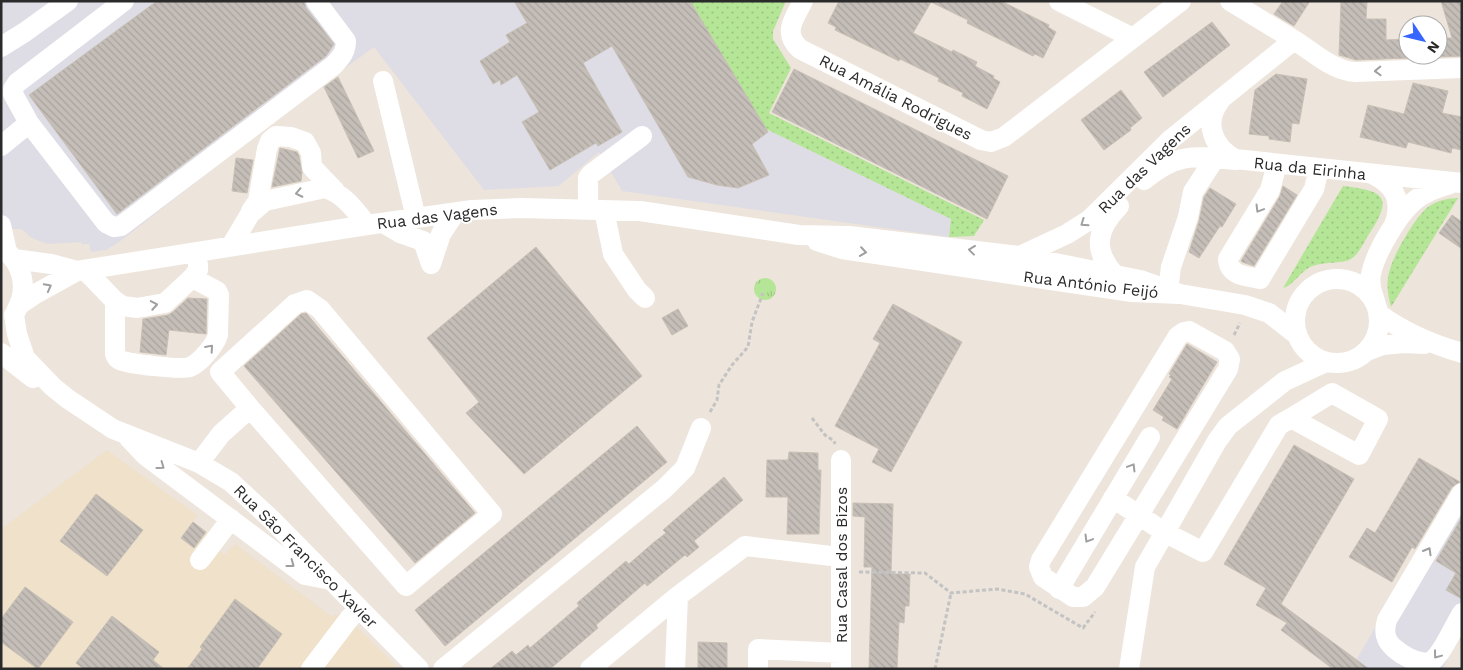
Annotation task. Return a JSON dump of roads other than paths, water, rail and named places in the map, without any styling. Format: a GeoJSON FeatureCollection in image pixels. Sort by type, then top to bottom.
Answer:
{"type":"FeatureCollection","features":[{"type":"Feature","properties":{"kind":"street"},"geometry":{"type":"LineString","coordinates":[[1,47],[26,32],[68,1]]}},
{"type":"Feature","properties":{"kind":"street"},"geometry":{"type":"LineString","coordinates":[[124,1],[14,86],[13,94],[29,123],[106,223],[114,227],[121,226],[334,64],[343,55],[346,41],[316,1]]}},
{"type":"Feature","properties":{"kind":"street","name":"Rua Amália Rodrigues"},"geometry":{"type":"LineString","coordinates":[[803,1],[792,24],[790,34],[793,43],[800,49],[981,140],[991,142],[1004,137],[1181,1]]}},
{"type":"Feature","properties":{"kind":"street"},"geometry":{"type":"LineString","coordinates":[[1059,1],[1133,38]]}},
{"type":"Feature","properties":{"kind":"street"},"geometry":{"type":"LineString","coordinates":[[1230,1],[1339,68],[1351,72],[1462,68]]}},
{"type":"Feature","properties":{"kind":"street","name":"Rua das Vagens"},"geometry":{"type":"LineString","coordinates":[[12,315],[37,293],[81,270],[455,212],[520,208],[640,211],[799,235],[849,236],[1020,256],[1067,234],[1089,220],[1170,140],[1294,40]]}},
{"type":"Feature","properties":{"kind":"street"},"geometry":{"type":"LineString","coordinates":[[383,81],[416,218]]}},
{"type":"Feature","properties":{"kind":"street","name":"Rua da Eirinha"},"geometry":{"type":"LineString","coordinates":[[1225,96],[1218,103],[1211,121],[1214,140],[1226,154],[1235,159],[1462,183]]}},
{"type":"Feature","properties":{"kind":"street"},"geometry":{"type":"LineString","coordinates":[[1,146],[29,123]]}},
{"type":"Feature","properties":{"kind":"street"},"geometry":{"type":"LineString","coordinates":[[231,246],[258,201],[267,149],[270,141],[276,136],[291,137],[305,142],[311,153],[312,167],[335,191],[375,224],[423,241],[431,264],[441,234],[455,212]]}},
{"type":"Feature","properties":{"kind":"street"},"geometry":{"type":"LineString","coordinates":[[642,136],[588,178],[596,210],[613,254],[637,290],[645,298]]}},
{"type":"Feature","properties":{"kind":"street","name":"Rua das Vagens"},"geometry":{"type":"LineString","coordinates":[[1114,274],[1107,266],[1099,246],[1103,225],[1144,181],[1166,164],[1187,157],[1244,161]]}},
{"type":"Feature","properties":{"kind":"street"},"geometry":{"type":"LineString","coordinates":[[1174,292],[1170,267],[1188,217],[1193,192],[1215,158]]}},
{"type":"Feature","properties":{"kind":"street"},"geometry":{"type":"LineString","coordinates":[[1276,164],[1270,190],[1228,259],[1232,270],[1239,275],[1260,279],[1314,189],[1319,169]]}},
{"type":"Feature","properties":{"kind":"street"},"geometry":{"type":"LineString","coordinates":[[1372,174],[1382,179],[1394,192],[1398,209],[1394,226]]}},
{"type":"Feature","properties":{"kind":"street"},"geometry":{"type":"LineString","coordinates":[[1462,183],[1438,187],[1420,196],[1406,208],[1376,257],[1370,275],[1377,308],[1379,327],[1375,340],[1367,351],[1358,358],[1348,362],[1338,364],[1326,362],[1308,352],[1299,339],[1294,323],[1300,301],[1306,291],[1317,283],[1330,279],[1343,279],[1356,282],[1367,290],[1377,308],[1407,332],[1436,345],[1462,353]]}},
{"type":"Feature","properties":{"kind":"street"},"geometry":{"type":"LineString","coordinates":[[250,214],[264,201],[325,188],[335,191]]}},
{"type":"Feature","properties":{"kind":"street","name":"Rua São Francisco Xavier"},"geometry":{"type":"LineString","coordinates":[[1,225],[8,253],[22,273],[23,289],[12,315],[16,334],[25,358],[53,387],[87,412],[125,434],[147,441],[199,463],[231,482],[419,669]]}},
{"type":"Feature","properties":{"kind":"street","name":"Rua das Vagens"},"geometry":{"type":"LineString","coordinates":[[799,235],[842,249],[1003,272]]}},
{"type":"Feature","properties":{"kind":"street"},"geometry":{"type":"LineString","coordinates":[[81,270],[114,301],[123,306],[137,308],[166,303],[198,270],[198,251]]}},
{"type":"Feature","properties":{"kind":"street","name":"Rua das Vagens"},"geometry":{"type":"LineString","coordinates":[[8,253],[81,270]]}},
{"type":"Feature","properties":{"kind":"street","name":"Rua António Feijó"},"geometry":{"type":"LineString","coordinates":[[1020,256],[1114,274],[1140,280],[1174,292],[1244,305],[1269,313],[1299,339]]}},
{"type":"Feature","properties":{"kind":"street"},"geometry":{"type":"LineString","coordinates":[[1343,279],[1359,271],[1376,257]]}},
{"type":"Feature","properties":{"kind":"street","name":"Rua António Feijó"},"geometry":{"type":"LineString","coordinates":[[1003,272],[1132,292],[1174,292]]}},
{"type":"Feature","properties":{"kind":"street"},"geometry":{"type":"LineString","coordinates":[[114,301],[115,354],[117,358],[121,361],[139,364],[188,368],[209,351],[217,341],[218,335],[219,295],[217,291],[200,282],[195,274]]}},
{"type":"Feature","properties":{"kind":"street","name":"Rua António Feijó"},"geometry":{"type":"LineString","coordinates":[[1244,305],[1270,305],[1289,301],[1306,291]]}},
{"type":"Feature","properties":{"kind":"street"},"geometry":{"type":"LineString","coordinates":[[307,300],[320,309],[492,514],[406,586],[250,408],[220,372],[295,304],[307,300]]}},
{"type":"Feature","properties":{"kind":"street"},"geometry":{"type":"LineString","coordinates":[[1189,331],[1225,351],[1229,355],[1230,363],[1228,370],[1177,453],[1091,592],[1077,598],[1043,577],[1039,567],[1041,560],[1178,336],[1189,331]]}},
{"type":"Feature","properties":{"kind":"street"},"geometry":{"type":"LineString","coordinates":[[1285,380],[1299,339]]}},
{"type":"Feature","properties":{"kind":"street"},"geometry":{"type":"LineString","coordinates":[[1367,351],[1383,345],[1404,343],[1436,345]]}},
{"type":"Feature","properties":{"kind":"street","name":"Rua São Francisco Xavier"},"geometry":{"type":"LineString","coordinates":[[1,353],[32,377],[53,387]]}},
{"type":"Feature","properties":{"kind":"street"},"geometry":{"type":"LineString","coordinates":[[1129,669],[1145,568],[1217,442],[1228,426],[1285,380],[1326,362]]}},
{"type":"Feature","properties":{"kind":"street"},"geometry":{"type":"LineString","coordinates":[[199,463],[221,434],[250,408]]}},
{"type":"Feature","properties":{"kind":"street"},"geometry":{"type":"LineString","coordinates":[[1113,498],[1164,532],[1203,552],[1279,425],[1291,418]]}},
{"type":"Feature","properties":{"kind":"street"},"geometry":{"type":"LineString","coordinates":[[1124,422],[1177,453]]}},
{"type":"Feature","properties":{"kind":"street"},"geometry":{"type":"LineString","coordinates":[[444,669],[664,489],[685,468],[701,428]]}},
{"type":"Feature","properties":{"kind":"street"},"geometry":{"type":"LineString","coordinates":[[125,434],[146,456],[305,575],[331,580]]}},
{"type":"Feature","properties":{"kind":"street"},"geometry":{"type":"LineString","coordinates":[[1059,588],[1150,437]]}},
{"type":"Feature","properties":{"kind":"street","name":"Rua Casal dos Bizos"},"geometry":{"type":"LineString","coordinates":[[841,460],[841,661]]}},
{"type":"Feature","properties":{"kind":"street"},"geometry":{"type":"LineString","coordinates":[[1462,493],[1388,620],[1385,632],[1387,639],[1395,650],[1418,662],[1432,661],[1439,654],[1462,613]]}},
{"type":"Feature","properties":{"kind":"street"},"geometry":{"type":"LineString","coordinates":[[200,560],[231,519]]}},
{"type":"Feature","properties":{"kind":"street"},"geometry":{"type":"LineString","coordinates":[[590,669],[678,596],[745,546],[841,564]]}},
{"type":"Feature","properties":{"kind":"street"},"geometry":{"type":"LineString","coordinates":[[675,669],[678,596]]}},
{"type":"Feature","properties":{"kind":"street"},"geometry":{"type":"LineString","coordinates":[[311,669],[359,608]]}},
{"type":"Feature","properties":{"kind":"street"},"geometry":{"type":"LineString","coordinates":[[758,669],[758,649],[841,661]]}}]}
